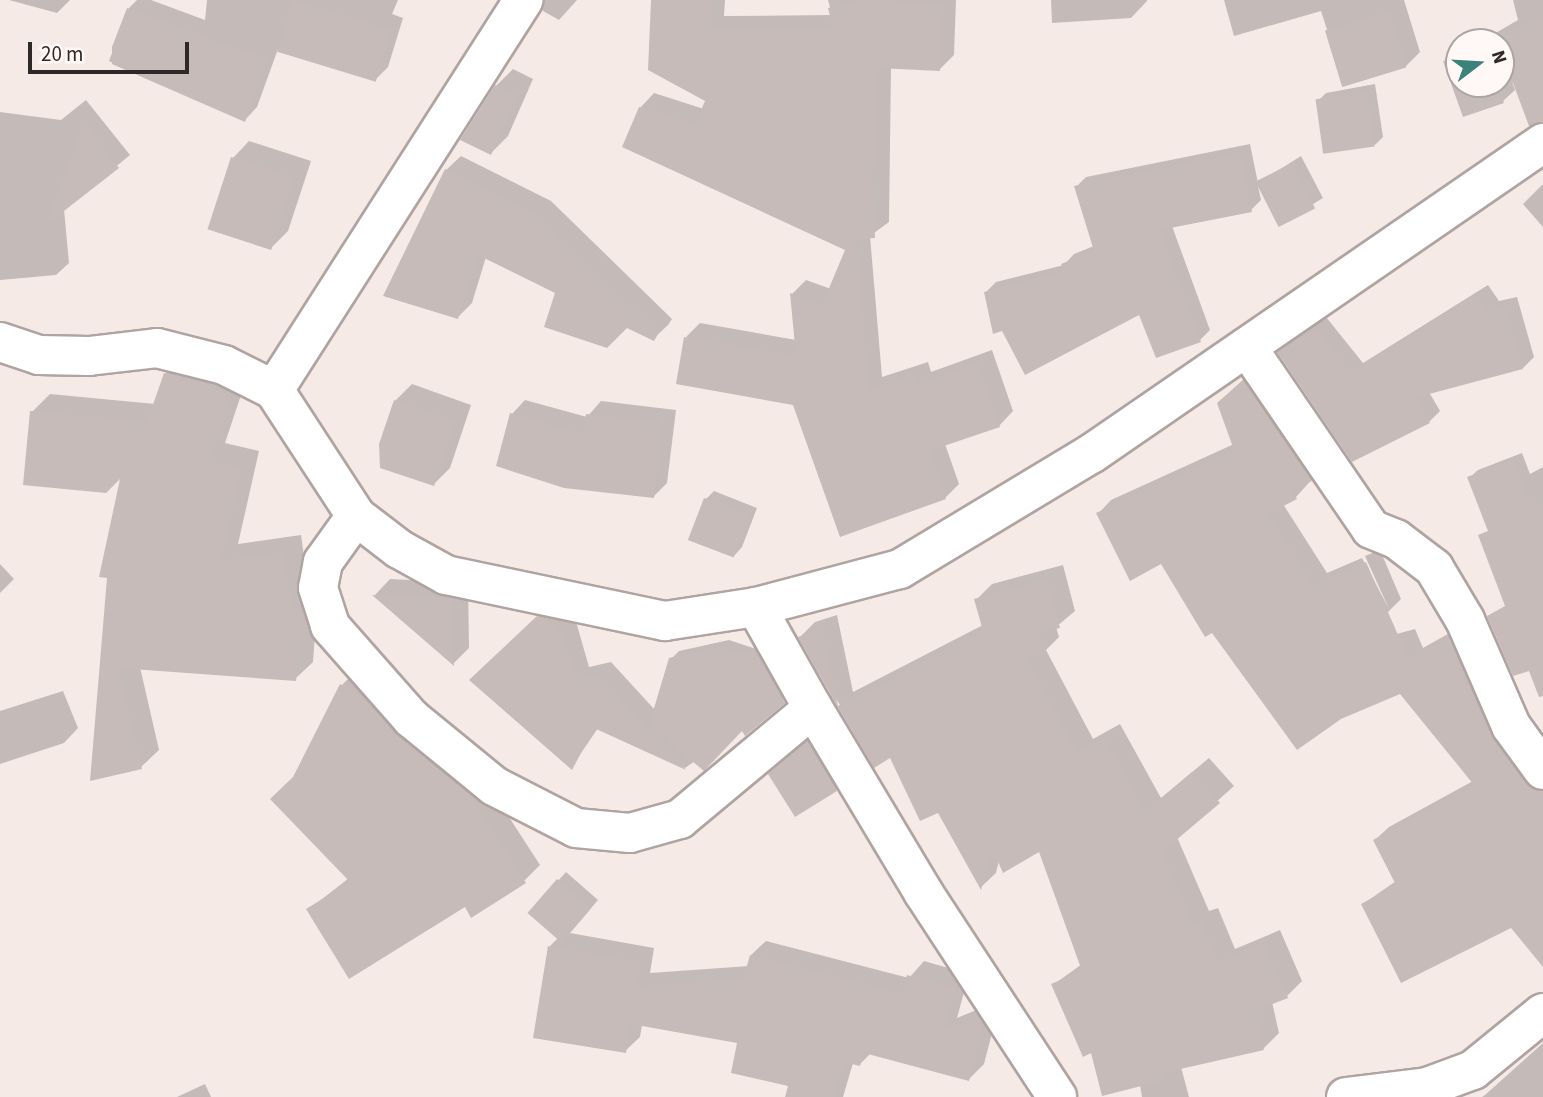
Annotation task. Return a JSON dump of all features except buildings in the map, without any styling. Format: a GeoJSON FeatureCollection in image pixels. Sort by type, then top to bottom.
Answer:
{"type":"FeatureCollection","features":[{"type":"Feature","properties":{"kind":"street"},"geometry":{"type":"LineString","coordinates":[[274,390],[523,0]]}},
{"type":"Feature","properties":{"kind":"street"},"geometry":{"type":"LineString","coordinates":[[0,342],[39,355],[89,356],[157,348],[224,365],[274,390],[356,516],[398,549],[446,575],[665,621],[756,607],[900,569],[1091,454],[1543,144]]}},
{"type":"Feature","properties":{"kind":"street"},"geometry":{"type":"LineString","coordinates":[[1247,347],[1371,529],[1396,539],[1434,568],[1465,620],[1511,726],[1543,769]]}},
{"type":"Feature","properties":{"kind":"street"},"geometry":{"type":"LineString","coordinates":[[356,516],[323,562],[318,588],[330,626],[411,718],[494,786],[576,828],[630,833],[680,819],[813,708]]}},
{"type":"Feature","properties":{"kind":"street"},"geometry":{"type":"LineString","coordinates":[[756,607],[916,881],[1057,1097]]}},
{"type":"Feature","properties":{"kind":"street"},"geometry":{"type":"LineString","coordinates":[[1346,1097],[1427,1087],[1473,1070],[1543,1013]]}}]}
